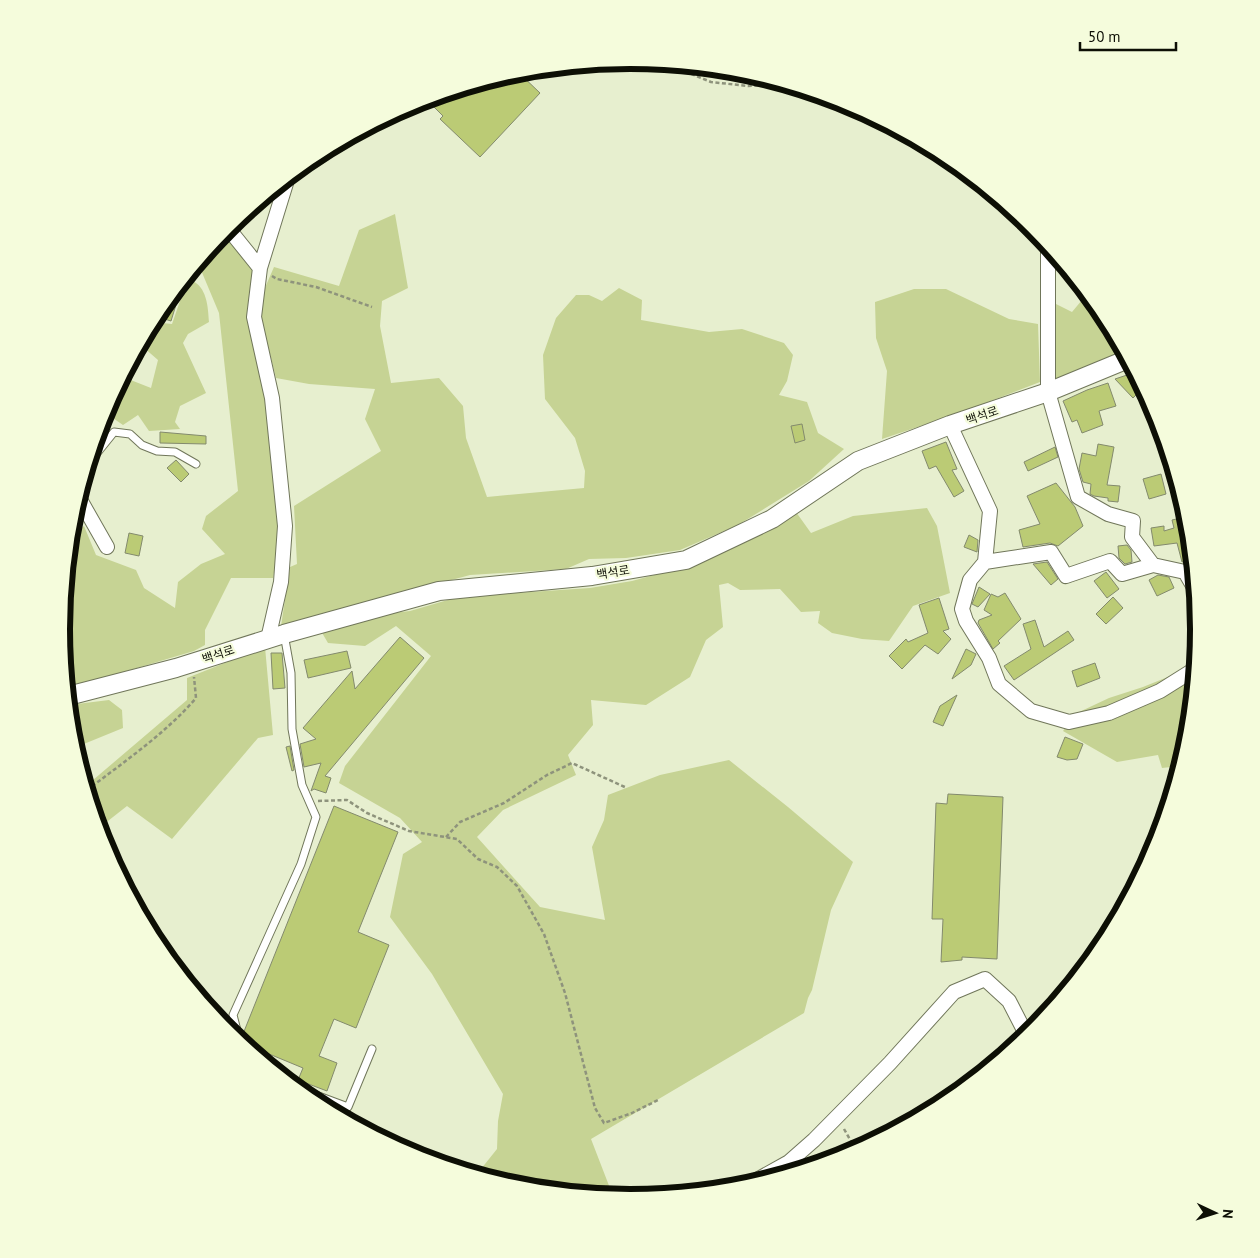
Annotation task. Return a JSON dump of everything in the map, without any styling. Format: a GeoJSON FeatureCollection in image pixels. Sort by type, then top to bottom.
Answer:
{"type":"FeatureCollection","features":[{"type":"Feature","properties":{"kind":"street"},"geometry":{"type":"LineString","coordinates":[[276,636],[286,526],[272,398],[254,317],[260,268],[284,189]]}},
{"type":"Feature","properties":{"kind":"street"},"geometry":{"type":"LineString","coordinates":[[233,234],[260,268]]}},
{"type":"Feature","properties":{"kind":"street"},"geometry":{"type":"LineString","coordinates":[[1048,257],[1048,392],[1078,497],[1108,514],[1133,521],[1132,537],[1153,564]]}},
{"type":"Feature","properties":{"kind":"street","name":"백석로"},"geometry":{"type":"LineString","coordinates":[[74,694],[191,663],[276,636],[439,591],[592,576],[686,560],[772,520],[858,461],[950,425],[1048,392],[1122,362]]}},
{"type":"Feature","properties":{"kind":"street"},"geometry":{"type":"LineString","coordinates":[[950,425],[990,511],[985,562],[970,580],[962,609],[966,621],[989,658],[999,684],[1031,711],[1069,722],[1109,713],[1160,691],[1188,674]]}},
{"type":"Feature","properties":{"kind":"street"},"geometry":{"type":"LineString","coordinates":[[84,507],[107,547]]}},
{"type":"Feature","properties":{"kind":"street"},"geometry":{"type":"LineString","coordinates":[[985,562],[1051,552],[1066,576],[1110,561],[1122,574],[1153,564],[1185,572],[1187,576]]}},
{"type":"Feature","properties":{"kind":"street"},"geometry":{"type":"LineString","coordinates":[[775,1170],[789,1162],[814,1140],[954,992],[985,978],[1009,1001],[1023,1028]]}},
{"type":"Feature","properties":{"kind":"lane"},"geometry":{"type":"LineString","coordinates":[[98,451],[114,432],[130,434],[142,445],[158,451],[175,452],[196,464]]}},
{"type":"Feature","properties":{"kind":"lane"},"geometry":{"type":"LineString","coordinates":[[236,1027],[233,1015],[302,864],[316,817],[302,785],[292,729],[291,673],[276,636]]}},
{"type":"Feature","properties":{"kind":"lane"},"geometry":{"type":"LineString","coordinates":[[324,1098],[348,1107],[372,1048]]}},
{"type":"Feature","properties":{"kind":"path"},"geometry":{"type":"LineString","coordinates":[[687,72],[711,82],[748,86],[762,85]]}},
{"type":"Feature","properties":{"kind":"path"},"geometry":{"type":"LineString","coordinates":[[260,268],[277,279],[316,286],[372,307]]}},
{"type":"Feature","properties":{"kind":"path"},"geometry":{"type":"LineString","coordinates":[[92,786],[177,717],[196,698],[196,686],[191,663]]}},
{"type":"Feature","properties":{"kind":"path"},"geometry":{"type":"LineString","coordinates":[[446,836],[460,822],[504,803],[547,775],[572,763],[627,788]]}},
{"type":"Feature","properties":{"kind":"path"},"geometry":{"type":"LineString","coordinates":[[309,801],[348,800],[367,813],[409,831],[457,839],[478,858],[497,867],[516,886],[544,934],[565,993],[595,1108],[604,1124],[658,1100]]}},
{"type":"Feature","properties":{"kind":"path"},"geometry":{"type":"LineString","coordinates":[[837,1116],[852,1143]]}},
{"type":"Feature","properties":{"kind":"green space"},"geometry":{"type":"Polygon","coordinates":[[[395,214],[408,288],[382,301],[380,326],[391,383],[439,378],[463,406],[466,438],[487,497],[584,488],[585,471],[575,438],[545,399],[543,355],[556,318],[576,295],[589,295],[602,301],[619,288],[642,300],[641,320],[709,332],[742,329],[784,343],[793,355],[787,381],[779,395],[807,402],[818,433],[844,449],[809,481],[738,525],[680,550],[626,558],[589,559],[566,569],[470,575],[281,626],[290,567],[297,564],[294,506],[381,451],[365,419],[375,389],[309,384],[276,378],[261,318],[264,290],[274,267],[339,286],[359,230],[395,214]]]}},
{"type":"Feature","properties":{"kind":"green space"},"geometry":{"type":"Polygon","coordinates":[[[229,239],[255,270],[247,311],[267,403],[278,505],[279,542],[273,578],[231,578],[205,630],[205,645],[194,651],[100,679],[73,685],[70,629],[71,592],[79,530],[84,526],[96,555],[136,570],[144,588],[175,608],[178,582],[201,564],[225,554],[202,529],[206,516],[238,491],[219,313],[201,270],[229,239]]]}},
{"type":"Feature","properties":{"kind":"green space"},"geometry":{"type":"Polygon","coordinates":[[[192,281],[200,287],[206,298],[209,322],[188,334],[183,343],[206,393],[180,406],[175,422],[180,429],[149,431],[138,415],[123,425],[111,417],[112,415],[129,379],[151,388],[158,360],[145,349],[161,323],[172,324],[182,294],[192,281]]]}},
{"type":"Feature","properties":{"kind":"green space"},"geometry":{"type":"Polygon","coordinates":[[[914,289],[946,289],[1009,319],[1038,324],[1040,382],[962,412],[882,439],[887,371],[876,338],[875,302],[914,289]]]}},
{"type":"Feature","properties":{"kind":"green space"},"geometry":{"type":"Polygon","coordinates":[[[1082,299],[1119,356],[1054,380],[1054,303],[1072,312],[1082,299]]]}},
{"type":"Feature","properties":{"kind":"green space"},"geometry":{"type":"Polygon","coordinates":[[[927,508],[937,526],[950,593],[913,606],[889,641],[862,639],[832,633],[818,623],[820,611],[801,612],[780,589],[740,590],[728,583],[719,585],[723,627],[706,640],[690,677],[646,705],[591,700],[593,725],[568,755],[576,775],[503,810],[477,837],[540,907],[605,920],[592,847],[604,820],[608,795],[660,775],[729,760],[853,862],[831,910],[812,990],[804,1013],[591,1139],[610,1188],[557,1184],[481,1169],[497,1149],[498,1121],[503,1094],[432,974],[390,917],[403,854],[422,842],[400,818],[339,783],[345,766],[431,656],[396,626],[365,646],[328,643],[321,631],[384,614],[410,611],[458,597],[590,588],[632,581],[691,565],[796,512],[811,533],[853,516],[927,508]]]}},
{"type":"Feature","properties":{"kind":"green space"},"geometry":{"type":"Polygon","coordinates":[[[265,647],[273,735],[258,738],[172,839],[127,806],[105,824],[91,782],[187,700],[187,678],[265,647]]]}},
{"type":"Feature","properties":{"kind":"green space"},"geometry":{"type":"Polygon","coordinates":[[[1189,669],[1185,702],[1173,767],[1162,768],[1158,755],[1117,762],[1063,731],[1075,714],[1109,698],[1189,669]]]}},
{"type":"Feature","properties":{"kind":"green space"},"geometry":{"type":"Polygon","coordinates":[[[109,700],[122,710],[123,728],[82,745],[75,704],[109,700]]]}},
{"type":"Feature","properties":{"kind":"building"},"geometry":{"type":"Polygon","coordinates":[[[526,79],[540,93],[480,157],[440,119],[443,116],[432,105],[485,88],[526,79]]]}},
{"type":"Feature","properties":{"kind":"building"},"geometry":{"type":"Polygon","coordinates":[[[178,299],[171,321],[164,319],[178,299]]]}},
{"type":"Feature","properties":{"kind":"building"},"geometry":{"type":"Polygon","coordinates":[[[1129,374],[1138,393],[1133,398],[1115,379],[1129,374]]]}},
{"type":"Feature","properties":{"kind":"building"},"geometry":{"type":"Polygon","coordinates":[[[1108,383],[1116,406],[1099,411],[1103,425],[1082,433],[1077,420],[1072,422],[1063,401],[1108,383]]]}},
{"type":"Feature","properties":{"kind":"building"},"geometry":{"type":"Polygon","coordinates":[[[802,424],[805,440],[795,443],[791,426],[802,424]]]}},
{"type":"Feature","properties":{"kind":"building"},"geometry":{"type":"Polygon","coordinates":[[[160,432],[206,436],[206,444],[160,443],[160,432]]]}},
{"type":"Feature","properties":{"kind":"building"},"geometry":{"type":"Polygon","coordinates":[[[946,442],[957,469],[952,470],[964,491],[954,497],[936,466],[929,469],[922,451],[946,442]]]}},
{"type":"Feature","properties":{"kind":"building"},"geometry":{"type":"Polygon","coordinates":[[[1098,444],[1114,447],[1107,485],[1120,486],[1118,502],[1108,501],[1108,498],[1090,494],[1091,484],[1083,482],[1079,469],[1082,453],[1096,456],[1098,444]]]}},
{"type":"Feature","properties":{"kind":"building"},"geometry":{"type":"Polygon","coordinates":[[[1055,447],[1058,457],[1028,471],[1024,462],[1055,447]]]}},
{"type":"Feature","properties":{"kind":"building"},"geometry":{"type":"Polygon","coordinates":[[[176,460],[189,474],[181,482],[167,468],[176,460]]]}},
{"type":"Feature","properties":{"kind":"building"},"geometry":{"type":"Polygon","coordinates":[[[1161,474],[1166,494],[1149,499],[1143,479],[1161,474]]]}},
{"type":"Feature","properties":{"kind":"building"},"geometry":{"type":"Polygon","coordinates":[[[1056,483],[1075,507],[1083,526],[1058,546],[1050,543],[1023,547],[1019,530],[1040,524],[1027,496],[1056,483]]]}},
{"type":"Feature","properties":{"kind":"building"},"geometry":{"type":"Polygon","coordinates":[[[1179,519],[1186,561],[1182,562],[1177,543],[1154,546],[1151,528],[1164,526],[1164,531],[1174,528],[1172,520],[1179,519]]]}},
{"type":"Feature","properties":{"kind":"building"},"geometry":{"type":"Polygon","coordinates":[[[129,533],[143,536],[139,556],[125,553],[129,533]]]}},
{"type":"Feature","properties":{"kind":"building"},"geometry":{"type":"Polygon","coordinates":[[[969,535],[978,540],[977,552],[964,547],[969,535]]]}},
{"type":"Feature","properties":{"kind":"building"},"geometry":{"type":"Polygon","coordinates":[[[1127,545],[1131,550],[1132,562],[1125,564],[1119,558],[1118,546],[1127,545]]]}},
{"type":"Feature","properties":{"kind":"building"},"geometry":{"type":"Polygon","coordinates":[[[1047,562],[1058,579],[1051,585],[1033,564],[1047,562]]]}},
{"type":"Feature","properties":{"kind":"building"},"geometry":{"type":"Polygon","coordinates":[[[1106,572],[1119,589],[1107,598],[1094,581],[1106,572]]]}},
{"type":"Feature","properties":{"kind":"building"},"geometry":{"type":"Polygon","coordinates":[[[1158,575],[1169,577],[1174,588],[1157,596],[1149,580],[1158,575]]]}},
{"type":"Feature","properties":{"kind":"building"},"geometry":{"type":"Polygon","coordinates":[[[979,587],[990,594],[978,607],[972,604],[979,587]]]}},
{"type":"Feature","properties":{"kind":"building"},"geometry":{"type":"Polygon","coordinates":[[[1005,593],[1021,619],[998,641],[1000,643],[993,649],[978,623],[979,620],[992,615],[984,610],[991,594],[998,597],[1005,593]]]}},
{"type":"Feature","properties":{"kind":"building"},"geometry":{"type":"Polygon","coordinates":[[[1113,597],[1123,608],[1106,624],[1096,614],[1113,597]]]}},
{"type":"Feature","properties":{"kind":"building"},"geometry":{"type":"Polygon","coordinates":[[[939,598],[949,629],[943,631],[951,639],[938,654],[925,645],[902,669],[889,656],[906,639],[908,642],[928,633],[919,605],[939,598]]]}},
{"type":"Feature","properties":{"kind":"building"},"geometry":{"type":"Polygon","coordinates":[[[1035,620],[1044,647],[1068,631],[1074,640],[1014,680],[1004,666],[1031,649],[1023,624],[1035,620]]]}},
{"type":"Feature","properties":{"kind":"building"},"geometry":{"type":"Polygon","coordinates":[[[400,637],[424,658],[325,776],[331,778],[326,793],[314,789],[311,791],[321,763],[304,767],[300,744],[316,739],[303,728],[352,671],[355,689],[400,637]]]}},
{"type":"Feature","properties":{"kind":"building"},"geometry":{"type":"Polygon","coordinates":[[[966,649],[976,654],[971,665],[952,679],[966,649]]]}},
{"type":"Feature","properties":{"kind":"building"},"geometry":{"type":"Polygon","coordinates":[[[347,651],[351,668],[308,678],[304,660],[347,651]]]}},
{"type":"Feature","properties":{"kind":"building"},"geometry":{"type":"Polygon","coordinates":[[[271,653],[282,653],[285,688],[273,689],[271,653]]]}},
{"type":"Feature","properties":{"kind":"building"},"geometry":{"type":"Polygon","coordinates":[[[1095,663],[1100,678],[1077,687],[1072,671],[1095,663]]]}},
{"type":"Feature","properties":{"kind":"building"},"geometry":{"type":"Polygon","coordinates":[[[957,695],[943,726],[933,722],[940,706],[957,695]]]}},
{"type":"Feature","properties":{"kind":"building"},"geometry":{"type":"Polygon","coordinates":[[[1065,737],[1083,744],[1077,759],[1067,760],[1057,757],[1065,737]]]}},
{"type":"Feature","properties":{"kind":"building"},"geometry":{"type":"Polygon","coordinates":[[[290,746],[294,770],[292,771],[286,747],[290,746]]]}},
{"type":"Feature","properties":{"kind":"building"},"geometry":{"type":"Polygon","coordinates":[[[948,794],[1003,797],[997,959],[962,957],[962,960],[941,962],[943,919],[932,919],[936,803],[947,804],[948,794]]]}},
{"type":"Feature","properties":{"kind":"building"},"geometry":{"type":"Polygon","coordinates":[[[334,806],[398,832],[358,932],[389,945],[356,1028],[334,1019],[319,1056],[337,1063],[327,1091],[299,1080],[303,1068],[263,1051],[243,1034],[334,806]]]}}]}
